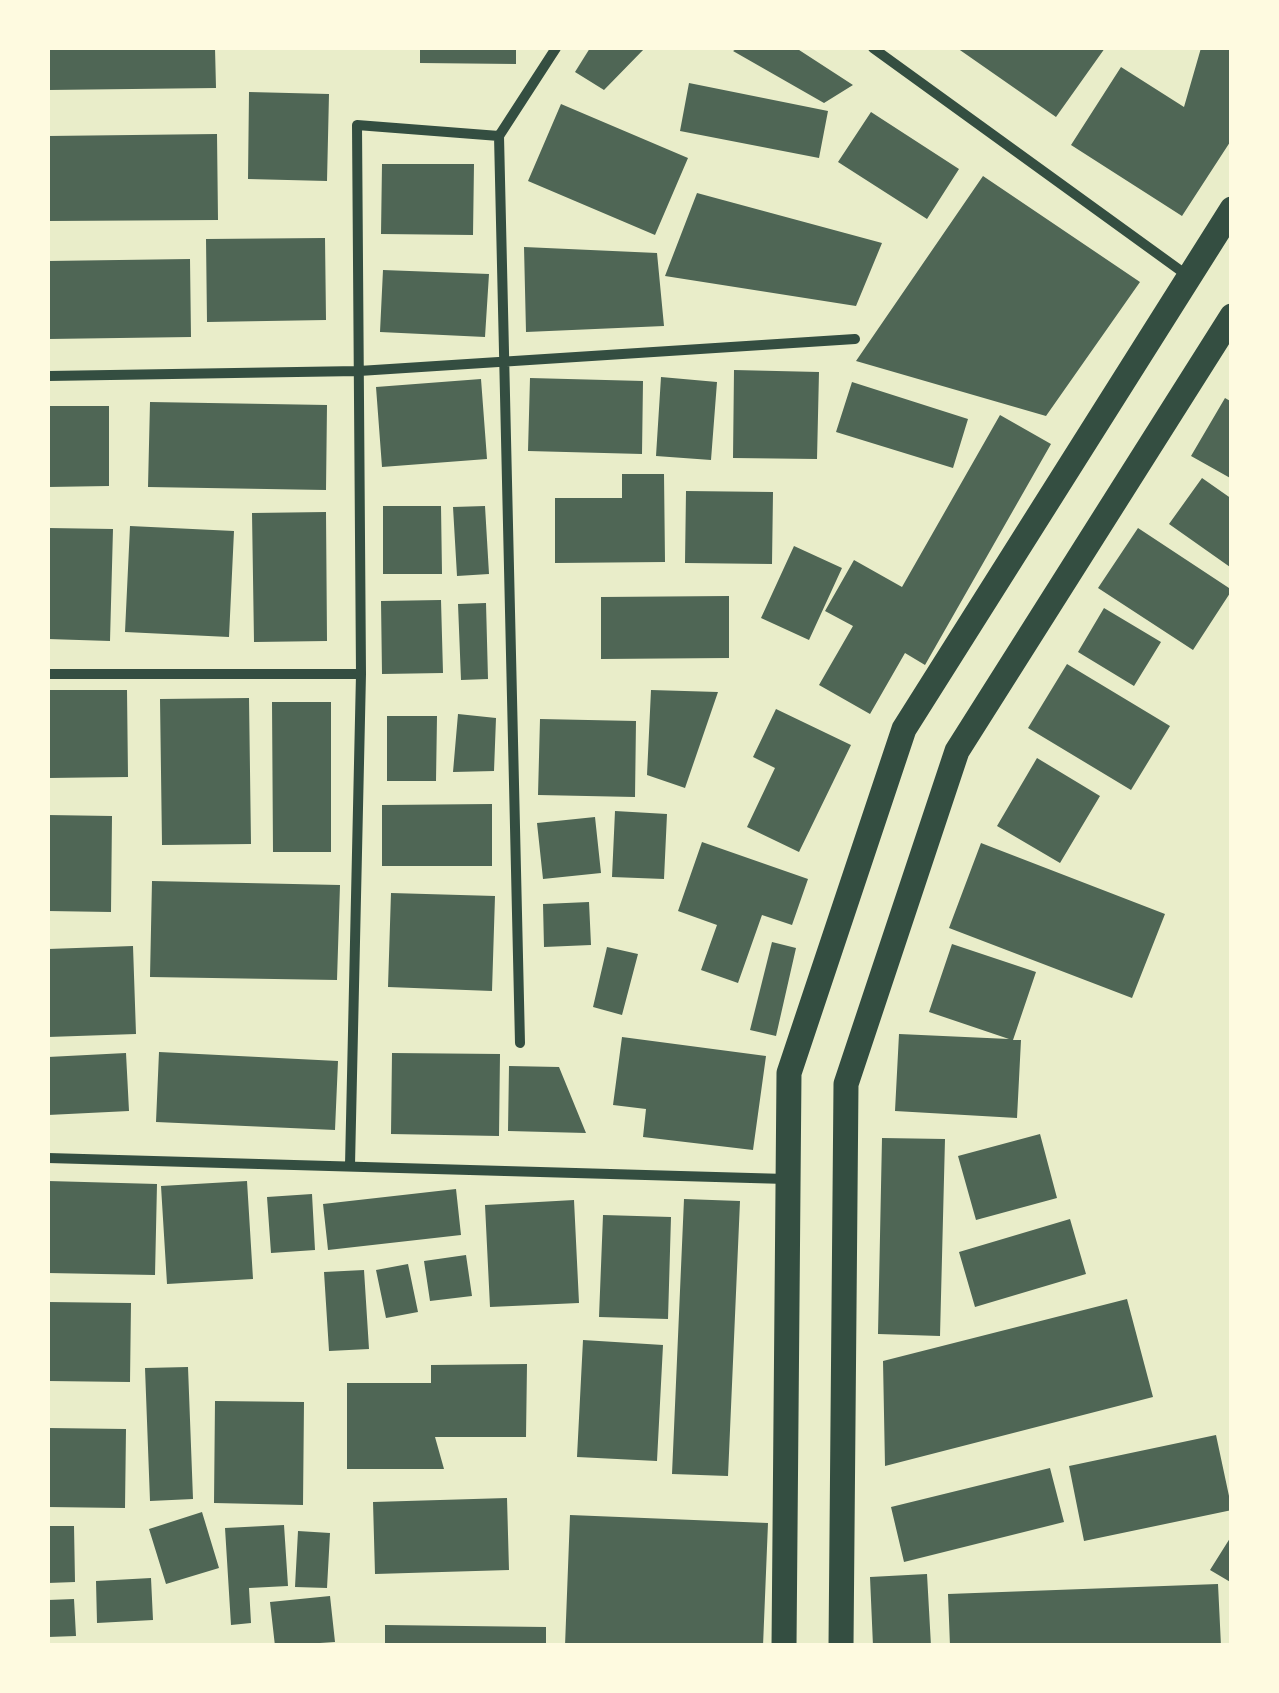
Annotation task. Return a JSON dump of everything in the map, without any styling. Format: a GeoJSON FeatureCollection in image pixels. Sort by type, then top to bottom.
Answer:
{"type":"FeatureCollection","features":[{"type":"Feature","properties":{"kind":"main road"},"geometry":{"type":"LineString","coordinates":[[784,1646],[789,1074],[904,729],[1232,209]]}},
{"type":"Feature","properties":{"kind":"main road"},"geometry":{"type":"LineString","coordinates":[[841,1646],[846,1084],[957,752],[1232,316]]}},
{"type":"Feature","properties":{"kind":"street"},"geometry":{"type":"LineString","coordinates":[[520,1043],[498,136],[556,48]]}},
{"type":"Feature","properties":{"kind":"street"},"geometry":{"type":"LineString","coordinates":[[874,48],[1189,276]]}},
{"type":"Feature","properties":{"kind":"street"},"geometry":{"type":"LineString","coordinates":[[350,1164],[361,674],[358,126],[498,136]]}},
{"type":"Feature","properties":{"kind":"street"},"geometry":{"type":"LineString","coordinates":[[48,376],[359,371],[855,339]]}},
{"type":"Feature","properties":{"kind":"street"},"geometry":{"type":"LineString","coordinates":[[48,674],[361,674]]}},
{"type":"Feature","properties":{"kind":"street"},"geometry":{"type":"LineString","coordinates":[[48,1158],[788,1179]]}},
{"type":"Feature","properties":{"kind":"building"},"geometry":{"type":"Polygon","coordinates":[[[48,48],[215,48],[216,88],[48,90],[48,48]]]}},
{"type":"Feature","properties":{"kind":"building"},"geometry":{"type":"Polygon","coordinates":[[[420,48],[516,48],[516,64],[420,63],[420,48]]]}},
{"type":"Feature","properties":{"kind":"building"},"geometry":{"type":"Polygon","coordinates":[[[590,48],[645,48],[604,90],[575,72],[590,48]]]}},
{"type":"Feature","properties":{"kind":"building"},"geometry":{"type":"Polygon","coordinates":[[[796,48],[853,85],[824,103],[733,51],[796,48]]]}},
{"type":"Feature","properties":{"kind":"building"},"geometry":{"type":"Polygon","coordinates":[[[957,48],[1105,48],[1056,117],[957,48]]]}},
{"type":"Feature","properties":{"kind":"building"},"geometry":{"type":"Polygon","coordinates":[[[1201,48],[1232,48],[1232,139],[1182,216],[1071,145],[1121,67],[1184,107],[1201,48]]]}},
{"type":"Feature","properties":{"kind":"building"},"geometry":{"type":"Polygon","coordinates":[[[689,83],[828,111],[819,158],[680,131],[689,83]]]}},
{"type":"Feature","properties":{"kind":"building"},"geometry":{"type":"Polygon","coordinates":[[[249,92],[329,94],[327,181],[248,179],[249,92]]]}},
{"type":"Feature","properties":{"kind":"building"},"geometry":{"type":"Polygon","coordinates":[[[561,104],[688,158],[655,235],[528,181],[561,104]]]}},
{"type":"Feature","properties":{"kind":"building"},"geometry":{"type":"Polygon","coordinates":[[[871,112],[959,169],[927,219],[838,162],[871,112]]]}},
{"type":"Feature","properties":{"kind":"building"},"geometry":{"type":"Polygon","coordinates":[[[217,134],[218,220],[48,221],[48,136],[217,134]]]}},
{"type":"Feature","properties":{"kind":"building"},"geometry":{"type":"Polygon","coordinates":[[[382,164],[474,164],[473,235],[381,234],[382,164]]]}},
{"type":"Feature","properties":{"kind":"building"},"geometry":{"type":"Polygon","coordinates":[[[983,176],[1140,282],[1046,416],[856,361],[983,176]]]}},
{"type":"Feature","properties":{"kind":"building"},"geometry":{"type":"Polygon","coordinates":[[[697,193],[882,243],[856,306],[665,276],[697,193]]]}},
{"type":"Feature","properties":{"kind":"building"},"geometry":{"type":"Polygon","coordinates":[[[325,238],[326,320],[207,322],[206,239],[325,238]]]}},
{"type":"Feature","properties":{"kind":"building"},"geometry":{"type":"Polygon","coordinates":[[[524,247],[657,253],[664,326],[526,332],[524,247]]]}},
{"type":"Feature","properties":{"kind":"building"},"geometry":{"type":"Polygon","coordinates":[[[190,259],[191,337],[48,339],[48,261],[190,259]]]}},
{"type":"Feature","properties":{"kind":"building"},"geometry":{"type":"Polygon","coordinates":[[[383,270],[489,274],[485,337],[380,332],[383,270]]]}},
{"type":"Feature","properties":{"kind":"building"},"geometry":{"type":"Polygon","coordinates":[[[734,370],[819,372],[817,459],[733,458],[734,370]]]}},
{"type":"Feature","properties":{"kind":"building"},"geometry":{"type":"Polygon","coordinates":[[[661,377],[717,382],[711,460],[656,456],[661,377]]]}},
{"type":"Feature","properties":{"kind":"building"},"geometry":{"type":"Polygon","coordinates":[[[530,378],[643,381],[642,454],[528,451],[530,378]]]}},
{"type":"Feature","properties":{"kind":"building"},"geometry":{"type":"Polygon","coordinates":[[[481,379],[487,459],[382,467],[376,387],[481,379]]]}},
{"type":"Feature","properties":{"kind":"building"},"geometry":{"type":"Polygon","coordinates":[[[852,382],[968,419],[953,468],[836,432],[852,382]]]}},
{"type":"Feature","properties":{"kind":"building"},"geometry":{"type":"Polygon","coordinates":[[[1225,398],[1232,402],[1232,479],[1191,456],[1225,398]]]}},
{"type":"Feature","properties":{"kind":"building"},"geometry":{"type":"Polygon","coordinates":[[[150,402],[327,405],[326,490],[148,487],[150,402]]]}},
{"type":"Feature","properties":{"kind":"building"},"geometry":{"type":"Polygon","coordinates":[[[48,406],[109,406],[109,486],[48,487],[48,406]]]}},
{"type":"Feature","properties":{"kind":"building"},"geometry":{"type":"Polygon","coordinates":[[[1000,415],[1051,444],[925,665],[905,653],[870,714],[819,685],[853,626],[825,611],[854,560],[902,587],[1000,415]]]}},
{"type":"Feature","properties":{"kind":"building"},"geometry":{"type":"Polygon","coordinates":[[[622,474],[664,474],[665,562],[555,563],[555,498],[622,498],[622,474]]]}},
{"type":"Feature","properties":{"kind":"building"},"geometry":{"type":"Polygon","coordinates":[[[1202,478],[1232,499],[1230,567],[1169,524],[1202,478]]]}},
{"type":"Feature","properties":{"kind":"building"},"geometry":{"type":"Polygon","coordinates":[[[686,491],[773,492],[772,564],[685,563],[686,491]]]}},
{"type":"Feature","properties":{"kind":"building"},"geometry":{"type":"Polygon","coordinates":[[[383,506],[441,506],[442,574],[383,574],[383,506]]]}},
{"type":"Feature","properties":{"kind":"building"},"geometry":{"type":"Polygon","coordinates":[[[485,506],[489,574],[457,576],[453,507],[485,506]]]}},
{"type":"Feature","properties":{"kind":"building"},"geometry":{"type":"Polygon","coordinates":[[[326,512],[327,641],[254,642],[252,513],[326,512]]]}},
{"type":"Feature","properties":{"kind":"building"},"geometry":{"type":"Polygon","coordinates":[[[130,526],[234,531],[229,637],[125,632],[130,526]]]}},
{"type":"Feature","properties":{"kind":"building"},"geometry":{"type":"Polygon","coordinates":[[[48,528],[113,529],[110,641],[48,639],[48,528]]]}},
{"type":"Feature","properties":{"kind":"building"},"geometry":{"type":"Polygon","coordinates":[[[1138,528],[1232,590],[1193,650],[1098,588],[1138,528]]]}},
{"type":"Feature","properties":{"kind":"building"},"geometry":{"type":"Polygon","coordinates":[[[794,546],[842,568],[809,640],[761,618],[794,546]]]}},
{"type":"Feature","properties":{"kind":"building"},"geometry":{"type":"Polygon","coordinates":[[[729,596],[729,658],[601,659],[601,597],[729,596]]]}},
{"type":"Feature","properties":{"kind":"building"},"geometry":{"type":"Polygon","coordinates":[[[441,600],[443,673],[382,674],[381,601],[441,600]]]}},
{"type":"Feature","properties":{"kind":"building"},"geometry":{"type":"Polygon","coordinates":[[[486,603],[488,679],[461,680],[458,604],[486,603]]]}},
{"type":"Feature","properties":{"kind":"building"},"geometry":{"type":"Polygon","coordinates":[[[1104,608],[1161,642],[1134,686],[1078,652],[1104,608]]]}},
{"type":"Feature","properties":{"kind":"building"},"geometry":{"type":"Polygon","coordinates":[[[1067,664],[1170,726],[1131,790],[1028,728],[1067,664]]]}},
{"type":"Feature","properties":{"kind":"building"},"geometry":{"type":"Polygon","coordinates":[[[48,690],[127,690],[128,777],[48,778],[48,690]]]}},
{"type":"Feature","properties":{"kind":"building"},"geometry":{"type":"Polygon","coordinates":[[[651,690],[718,692],[685,788],[647,775],[651,690]]]}},
{"type":"Feature","properties":{"kind":"building"},"geometry":{"type":"Polygon","coordinates":[[[249,698],[251,844],[162,845],[160,699],[249,698]]]}},
{"type":"Feature","properties":{"kind":"building"},"geometry":{"type":"Polygon","coordinates":[[[272,702],[331,702],[331,852],[273,852],[272,702]]]}},
{"type":"Feature","properties":{"kind":"building"},"geometry":{"type":"Polygon","coordinates":[[[776,709],[851,745],[799,852],[747,827],[775,768],[753,757],[776,709]]]}},
{"type":"Feature","properties":{"kind":"building"},"geometry":{"type":"Polygon","coordinates":[[[458,714],[496,718],[494,771],[453,772],[458,714]]]}},
{"type":"Feature","properties":{"kind":"building"},"geometry":{"type":"Polygon","coordinates":[[[387,716],[437,716],[436,781],[387,781],[387,716]]]}},
{"type":"Feature","properties":{"kind":"building"},"geometry":{"type":"Polygon","coordinates":[[[540,719],[636,721],[635,797],[538,795],[540,719]]]}},
{"type":"Feature","properties":{"kind":"building"},"geometry":{"type":"Polygon","coordinates":[[[1037,758],[1100,796],[1060,863],[997,826],[1037,758]]]}},
{"type":"Feature","properties":{"kind":"building"},"geometry":{"type":"Polygon","coordinates":[[[492,804],[492,866],[382,866],[382,805],[492,804]]]}},
{"type":"Feature","properties":{"kind":"building"},"geometry":{"type":"Polygon","coordinates":[[[615,811],[667,814],[664,879],[612,877],[615,811]]]}},
{"type":"Feature","properties":{"kind":"building"},"geometry":{"type":"Polygon","coordinates":[[[48,815],[112,816],[111,912],[48,911],[48,815]]]}},
{"type":"Feature","properties":{"kind":"building"},"geometry":{"type":"Polygon","coordinates":[[[595,817],[601,873],[543,879],[537,823],[595,817]]]}},
{"type":"Feature","properties":{"kind":"building"},"geometry":{"type":"Polygon","coordinates":[[[702,842],[808,879],[792,925],[762,915],[738,983],[701,970],[717,925],[678,911],[702,842]]]}},
{"type":"Feature","properties":{"kind":"building"},"geometry":{"type":"Polygon","coordinates":[[[981,843],[1165,914],[1132,998],[949,928],[981,843]]]}},
{"type":"Feature","properties":{"kind":"building"},"geometry":{"type":"Polygon","coordinates":[[[152,881],[340,885],[337,980],[150,977],[152,881]]]}},
{"type":"Feature","properties":{"kind":"building"},"geometry":{"type":"Polygon","coordinates":[[[391,893],[495,896],[492,991],[388,987],[391,893]]]}},
{"type":"Feature","properties":{"kind":"building"},"geometry":{"type":"Polygon","coordinates":[[[589,902],[591,945],[544,947],[543,904],[589,902]]]}},
{"type":"Feature","properties":{"kind":"building"},"geometry":{"type":"Polygon","coordinates":[[[772,942],[796,948],[776,1036],[750,1030],[772,942]]]}},
{"type":"Feature","properties":{"kind":"building"},"geometry":{"type":"Polygon","coordinates":[[[952,944],[1036,972],[1013,1040],[1021,1040],[1017,1118],[895,1111],[899,1034],[1009,1039],[929,1012],[952,944]]]}},
{"type":"Feature","properties":{"kind":"building"},"geometry":{"type":"Polygon","coordinates":[[[133,946],[136,1034],[48,1037],[48,949],[133,946]]]}},
{"type":"Feature","properties":{"kind":"building"},"geometry":{"type":"Polygon","coordinates":[[[607,947],[638,954],[622,1015],[593,1007],[607,947]]]}},
{"type":"Feature","properties":{"kind":"building"},"geometry":{"type":"Polygon","coordinates":[[[622,1037],[766,1056],[753,1150],[643,1137],[646,1109],[613,1105],[622,1037]]]}},
{"type":"Feature","properties":{"kind":"building"},"geometry":{"type":"Polygon","coordinates":[[[159,1052],[338,1061],[335,1130],[156,1122],[159,1052]]]}},
{"type":"Feature","properties":{"kind":"building"},"geometry":{"type":"Polygon","coordinates":[[[126,1053],[129,1111],[48,1115],[48,1057],[126,1053]]]}},
{"type":"Feature","properties":{"kind":"building"},"geometry":{"type":"Polygon","coordinates":[[[392,1053],[500,1054],[499,1136],[391,1134],[392,1053]]]}},
{"type":"Feature","properties":{"kind":"building"},"geometry":{"type":"Polygon","coordinates":[[[509,1066],[559,1067],[586,1133],[508,1131],[509,1066]]]}},
{"type":"Feature","properties":{"kind":"building"},"geometry":{"type":"Polygon","coordinates":[[[1040,1134],[1057,1198],[976,1220],[958,1156],[1040,1134]]]}},
{"type":"Feature","properties":{"kind":"building"},"geometry":{"type":"Polygon","coordinates":[[[882,1138],[945,1139],[940,1336],[878,1334],[882,1138]]]}},
{"type":"Feature","properties":{"kind":"building"},"geometry":{"type":"Polygon","coordinates":[[[48,1181],[157,1184],[155,1275],[48,1273],[48,1181]]]}},
{"type":"Feature","properties":{"kind":"building"},"geometry":{"type":"Polygon","coordinates":[[[247,1181],[253,1279],[167,1284],[161,1186],[247,1181]]]}},
{"type":"Feature","properties":{"kind":"building"},"geometry":{"type":"Polygon","coordinates":[[[456,1189],[461,1235],[328,1250],[323,1204],[456,1189]]]}},
{"type":"Feature","properties":{"kind":"building"},"geometry":{"type":"Polygon","coordinates":[[[312,1194],[315,1250],[271,1253],[267,1197],[312,1194]]]}},
{"type":"Feature","properties":{"kind":"building"},"geometry":{"type":"Polygon","coordinates":[[[684,1199],[740,1201],[728,1476],[672,1474],[684,1199]]]}},
{"type":"Feature","properties":{"kind":"building"},"geometry":{"type":"Polygon","coordinates":[[[574,1200],[579,1303],[490,1307],[485,1205],[574,1200]]]}},
{"type":"Feature","properties":{"kind":"building"},"geometry":{"type":"Polygon","coordinates":[[[603,1215],[671,1217],[668,1319],[599,1317],[603,1215]]]}},
{"type":"Feature","properties":{"kind":"building"},"geometry":{"type":"Polygon","coordinates":[[[1070,1219],[1086,1274],[975,1307],[959,1252],[1070,1219]]]}},
{"type":"Feature","properties":{"kind":"building"},"geometry":{"type":"Polygon","coordinates":[[[466,1255],[472,1296],[430,1301],[424,1261],[466,1255]]]}},
{"type":"Feature","properties":{"kind":"building"},"geometry":{"type":"Polygon","coordinates":[[[408,1264],[418,1312],[386,1318],[376,1270],[408,1264]]]}},
{"type":"Feature","properties":{"kind":"building"},"geometry":{"type":"Polygon","coordinates":[[[364,1270],[369,1349],[329,1351],[324,1272],[364,1270]]]}},
{"type":"Feature","properties":{"kind":"building"},"geometry":{"type":"Polygon","coordinates":[[[1127,1299],[1153,1397],[885,1466],[883,1361],[1127,1299]]]}},
{"type":"Feature","properties":{"kind":"building"},"geometry":{"type":"Polygon","coordinates":[[[48,1302],[131,1303],[130,1382],[48,1381],[48,1302]]]}},
{"type":"Feature","properties":{"kind":"building"},"geometry":{"type":"Polygon","coordinates":[[[583,1340],[663,1345],[657,1461],[577,1457],[583,1340]]]}},
{"type":"Feature","properties":{"kind":"building"},"geometry":{"type":"Polygon","coordinates":[[[527,1364],[526,1437],[435,1437],[444,1469],[347,1469],[347,1383],[431,1383],[431,1365],[527,1364]]]}},
{"type":"Feature","properties":{"kind":"building"},"geometry":{"type":"Polygon","coordinates":[[[188,1367],[193,1499],[150,1501],[145,1368],[188,1367]]]}},
{"type":"Feature","properties":{"kind":"building"},"geometry":{"type":"Polygon","coordinates":[[[215,1401],[304,1402],[303,1505],[214,1503],[215,1401]]]}},
{"type":"Feature","properties":{"kind":"building"},"geometry":{"type":"Polygon","coordinates":[[[48,1428],[126,1429],[125,1508],[48,1507],[48,1428]]]}},
{"type":"Feature","properties":{"kind":"building"},"geometry":{"type":"Polygon","coordinates":[[[1216,1435],[1232,1510],[1084,1541],[1069,1466],[1216,1435]]]}},
{"type":"Feature","properties":{"kind":"building"},"geometry":{"type":"Polygon","coordinates":[[[1050,1468],[1064,1522],[904,1562],[891,1507],[1050,1468]]]}},
{"type":"Feature","properties":{"kind":"building"},"geometry":{"type":"Polygon","coordinates":[[[507,1498],[509,1570],[375,1574],[373,1502],[507,1498]]]}},
{"type":"Feature","properties":{"kind":"building"},"geometry":{"type":"Polygon","coordinates":[[[202,1512],[219,1568],[166,1584],[149,1529],[202,1512]]]}},
{"type":"Feature","properties":{"kind":"building"},"geometry":{"type":"Polygon","coordinates":[[[570,1515],[768,1523],[763,1646],[565,1646],[570,1515]]]}},
{"type":"Feature","properties":{"kind":"building"},"geometry":{"type":"Polygon","coordinates":[[[284,1525],[288,1586],[249,1588],[251,1623],[231,1625],[225,1528],[284,1525]]]}},
{"type":"Feature","properties":{"kind":"building"},"geometry":{"type":"Polygon","coordinates":[[[48,1526],[74,1526],[75,1582],[48,1583],[48,1526]]]}},
{"type":"Feature","properties":{"kind":"building"},"geometry":{"type":"Polygon","coordinates":[[[298,1531],[330,1533],[327,1588],[295,1587],[298,1531]]]}},
{"type":"Feature","properties":{"kind":"building"},"geometry":{"type":"Polygon","coordinates":[[[1232,1535],[1232,1583],[1210,1570],[1232,1535]]]}},
{"type":"Feature","properties":{"kind":"building"},"geometry":{"type":"Polygon","coordinates":[[[927,1574],[931,1646],[873,1646],[870,1577],[927,1574]]]}},
{"type":"Feature","properties":{"kind":"building"},"geometry":{"type":"Polygon","coordinates":[[[151,1578],[153,1620],[97,1623],[96,1581],[151,1578]]]}},
{"type":"Feature","properties":{"kind":"building"},"geometry":{"type":"Polygon","coordinates":[[[1218,1584],[1221,1646],[950,1646],[948,1594],[1218,1584]]]}},
{"type":"Feature","properties":{"kind":"building"},"geometry":{"type":"Polygon","coordinates":[[[330,1596],[335,1642],[275,1646],[270,1602],[330,1596]]]}},
{"type":"Feature","properties":{"kind":"building"},"geometry":{"type":"Polygon","coordinates":[[[74,1599],[76,1636],[48,1637],[48,1600],[74,1599]]]}},
{"type":"Feature","properties":{"kind":"building"},"geometry":{"type":"Polygon","coordinates":[[[385,1625],[546,1627],[546,1646],[385,1646],[385,1625]]]}}]}
